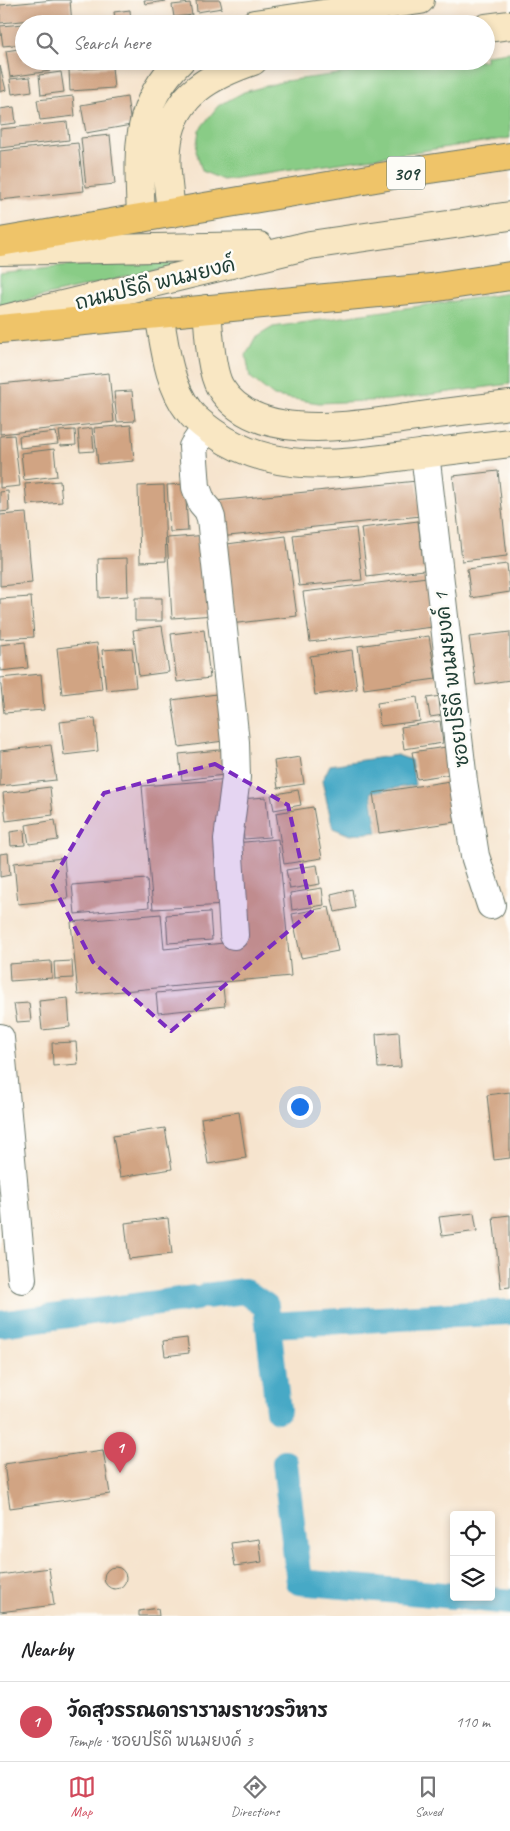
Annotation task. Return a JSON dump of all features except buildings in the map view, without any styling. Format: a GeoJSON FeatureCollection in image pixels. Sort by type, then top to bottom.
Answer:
{"type":"FeatureCollection","features":[{"type":"Feature","properties":{"kind":"main road"},"geometry":{"type":"LineString","coordinates":[[316,15],[420,0]]}},
{"type":"Feature","properties":{"kind":"main road"},"geometry":{"type":"LineString","coordinates":[[495,27],[510,25]]}},
{"type":"Feature","properties":{"kind":"main road"},"geometry":{"type":"LineString","coordinates":[[141,218],[139,157],[143,124],[148,107],[158,86],[172,70]]}},
{"type":"Feature","properties":{"kind":"main road"},"geometry":{"type":"LineString","coordinates":[[0,242],[171,213],[167,157],[172,122],[183,102],[199,87],[226,70]]}},
{"type":"Feature","properties":{"kind":"main road","name":"309"},"geometry":{"type":"LineString","coordinates":[[171,213],[416,171],[507,158]]}},
{"type":"Feature","properties":{"kind":"main road","name":"ถนนปรีดี พนมยงค์"},"geometry":{"type":"LineString","coordinates":[[0,320],[310,245],[510,216]]}},
{"type":"Feature","properties":{"kind":"main road","name":"ถนนปรีดี พนมยงค์"},"geometry":{"type":"LineString","coordinates":[[0,251],[310,245]]}},
{"type":"Feature","properties":{"kind":"main road","name":"ถนนปรีดี พนมยงค์"},"geometry":{"type":"LineString","coordinates":[[0,329],[431,288],[510,276]]}},
{"type":"Feature","properties":{"kind":"main road"},"geometry":{"type":"LineString","coordinates":[[207,309],[211,358],[220,387],[236,406],[259,419],[286,425],[322,427],[510,405]]}},
{"type":"Feature","properties":{"kind":"main road"},"geometry":{"type":"LineString","coordinates":[[159,314],[168,364],[178,392],[189,412],[206,428],[225,441],[255,456],[298,464],[352,463],[510,443]]}},
{"type":"Feature","properties":{"kind":"street"},"geometry":{"type":"LineString","coordinates":[[206,428],[193,447],[196,488],[211,518],[235,742],[236,777],[228,840],[234,935]]}},
{"type":"Feature","properties":{"kind":"street","name":"ซอยปรีดี พนมยงค์ 1"},"geometry":{"type":"LineString","coordinates":[[425,453],[463,781],[475,856],[491,905]]}},
{"type":"Feature","properties":{"kind":"street"},"geometry":{"type":"LineString","coordinates":[[0,1038],[22,1279]]}},
{"type":"Feature","properties":{"kind":"highlighted area"},"geometry":{"type":"Polygon","coordinates":[[[215,764],[288,805],[312,911],[171,1031],[93,962],[51,882],[104,793],[215,764]]]}},
{"type":"Feature","properties":{"kind":"green space"},"geometry":{"type":"Polygon","coordinates":[[[510,52],[510,138],[223,180],[202,171],[196,151],[199,130],[218,106],[244,92],[285,81],[369,70],[495,70],[495,54],[510,52]]]}},
{"type":"Feature","properties":{"kind":"green space"},"geometry":{"type":"Polygon","coordinates":[[[173,263],[174,266],[0,306],[0,274],[66,266],[173,263]]]}},
{"type":"Feature","properties":{"kind":"green space"},"geometry":{"type":"Polygon","coordinates":[[[510,293],[510,384],[389,400],[319,403],[274,396],[250,377],[246,355],[255,338],[273,327],[510,293]]]}},
{"type":"Feature","properties":{"kind":"water"},"geometry":{"type":"Polygon","coordinates":[[[397,755],[411,760],[415,785],[371,792],[377,832],[350,835],[333,828],[322,781],[330,765],[397,755]]]}},
{"type":"Feature","properties":{"kind":"waterway"},"geometry":{"type":"LineString","coordinates":[[206,1296],[244,1291],[266,1306],[278,1410]]}},
{"type":"Feature","properties":{"kind":"waterway"},"geometry":{"type":"LineString","coordinates":[[0,1324],[195,1298]]}},
{"type":"Feature","properties":{"kind":"waterway"},"geometry":{"type":"LineString","coordinates":[[269,1325],[510,1312]]}},
{"type":"Feature","properties":{"kind":"waterway"},"geometry":{"type":"LineString","coordinates":[[285,1463],[299,1582],[450,1596]]}},
{"type":"Feature","properties":{"kind":"waterway"},"geometry":{"type":"LineString","coordinates":[[495,1600],[510,1602]]}},
{"type":"Feature","properties":{"kind":"place","name":"วัดสุวรรณดารารามราชวรวิหาร"},"geometry":{"type":"Point","coordinates":[120,1473]}}]}
